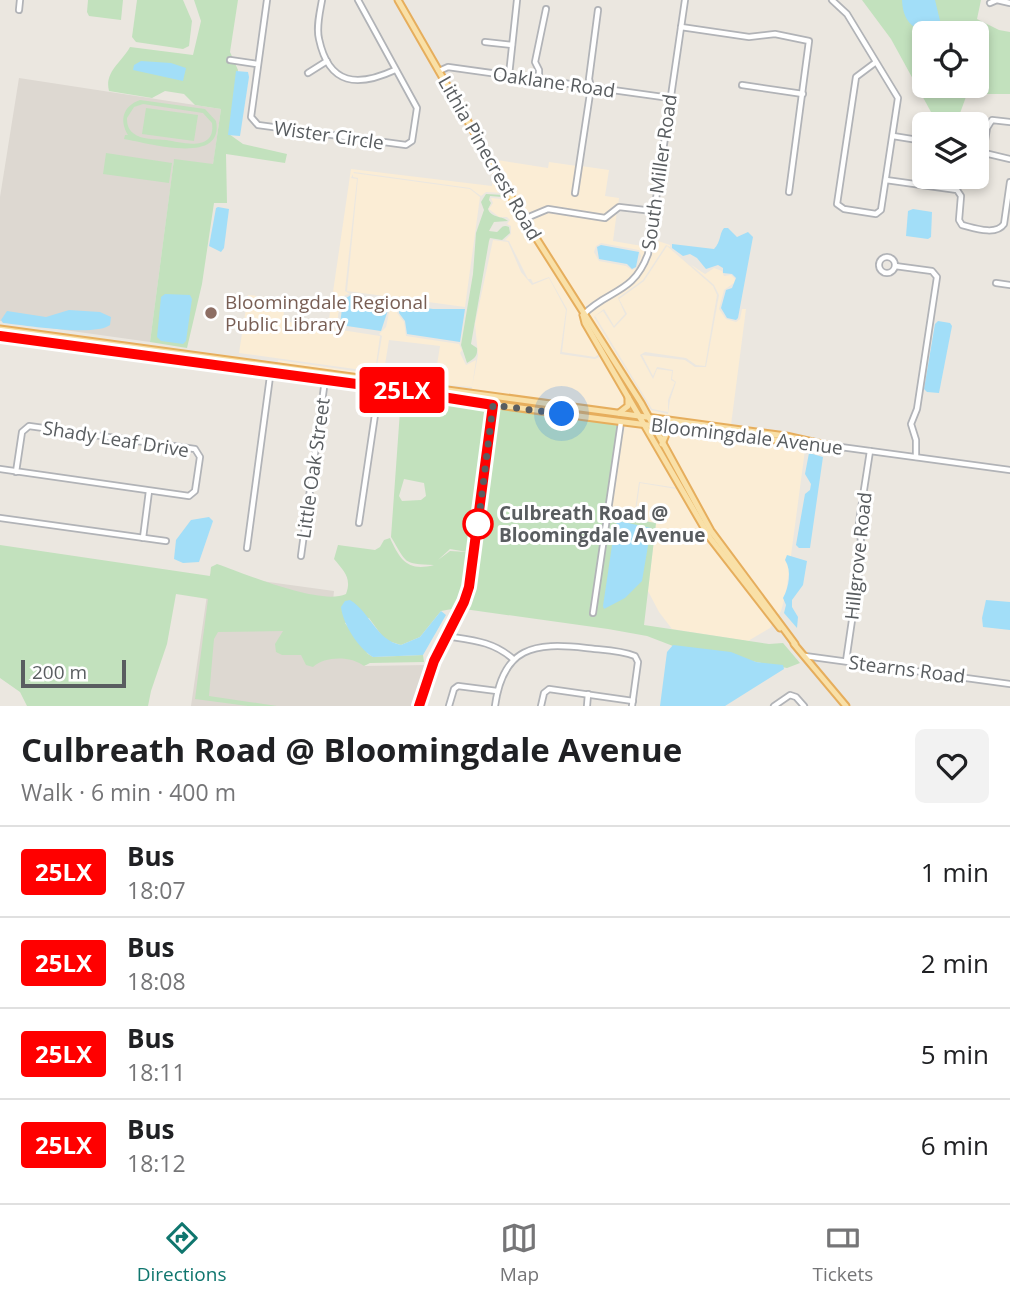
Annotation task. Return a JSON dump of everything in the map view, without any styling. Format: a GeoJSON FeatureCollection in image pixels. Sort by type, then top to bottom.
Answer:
{"type":"FeatureCollection","features":[{"type":"Feature","properties":{"kind":"main road","name":"Lithia Pinecrest Road"},"geometry":{"type":"LineString","coordinates":[[398,0],[524,219],[648,417],[715,538],[794,645]]}},
{"type":"Feature","properties":{"kind":"main road","name":"Lithia Pinecrest Road"},"geometry":{"type":"LineString","coordinates":[[583,315],[584,323],[710,538],[844,706]]}},
{"type":"Feature","properties":{"kind":"main road"},"geometry":{"type":"LineString","coordinates":[[0,329],[325,380],[494,396],[786,436],[826,445]]}},
{"type":"Feature","properties":{"kind":"main road"},"geometry":{"type":"LineString","coordinates":[[0,336],[271,365],[379,384]]}},
{"type":"Feature","properties":{"kind":"main road","name":"Bloomingdale Avenue"},"geometry":{"type":"LineString","coordinates":[[379,384],[493,405],[675,429],[826,445]]}},
{"type":"Feature","properties":{"kind":"main road"},"geometry":{"type":"LineString","coordinates":[[493,405],[494,396]]}},
{"type":"Feature","properties":{"kind":"main road"},"geometry":{"type":"LineString","coordinates":[[617,414],[626,408],[628,397]]}},
{"type":"Feature","properties":{"kind":"main road"},"geometry":{"type":"LineString","coordinates":[[662,444],[667,432],[675,429]]}},
{"type":"Feature","properties":{"kind":"street"},"geometry":{"type":"LineString","coordinates":[[19,10],[20,0]]}},
{"type":"Feature","properties":{"kind":"street","name":"Wister Circle"},"geometry":{"type":"LineString","coordinates":[[267,0],[251,117],[258,125],[406,145],[412,141],[417,108],[358,0]]}},
{"type":"Feature","properties":{"kind":"street"},"geometry":{"type":"LineString","coordinates":[[321,0],[318,38],[327,61],[343,77],[355,81],[374,80],[395,70]]}},
{"type":"Feature","properties":{"kind":"street"},"geometry":{"type":"LineString","coordinates":[[509,75],[517,0]]}},
{"type":"Feature","properties":{"kind":"street","name":"South Miller Road"},"geometry":{"type":"LineString","coordinates":[[583,315],[636,277],[648,254],[685,0]]}},
{"type":"Feature","properties":{"kind":"street"},"geometry":{"type":"LineString","coordinates":[[832,0],[847,14],[898,98],[881,210],[876,215],[844,209],[837,204],[856,78],[876,62]]}},
{"type":"Feature","properties":{"kind":"street"},"geometry":{"type":"LineString","coordinates":[[990,3],[997,0],[1010,3]]}},
{"type":"Feature","properties":{"kind":"street"},"geometry":{"type":"LineString","coordinates":[[539,79],[540,74],[535,62],[546,9]]}},
{"type":"Feature","properties":{"kind":"street"},"geometry":{"type":"LineString","coordinates":[[575,193],[591,87],[589,79],[598,10]]}},
{"type":"Feature","properties":{"kind":"street"},"geometry":{"type":"LineString","coordinates":[[681,27],[749,37],[775,34],[809,41],[789,192]]}},
{"type":"Feature","properties":{"kind":"street"},"geometry":{"type":"LineString","coordinates":[[485,41],[512,45]]}},
{"type":"Feature","properties":{"kind":"street"},"geometry":{"type":"LineString","coordinates":[[230,60],[257,64]]}},
{"type":"Feature","properties":{"kind":"street"},"geometry":{"type":"LineString","coordinates":[[308,73],[327,61]]}},
{"type":"Feature","properties":{"kind":"street","name":"Oaklane Road"},"geometry":{"type":"LineString","coordinates":[[439,71],[448,67],[670,98]]}},
{"type":"Feature","properties":{"kind":"street"},"geometry":{"type":"LineString","coordinates":[[742,85],[803,94]]}},
{"type":"Feature","properties":{"kind":"street"},"geometry":{"type":"LineString","coordinates":[[989,126],[992,120],[1010,122]]}},
{"type":"Feature","properties":{"kind":"street"},"geometry":{"type":"LineString","coordinates":[[892,136],[912,139]]}},
{"type":"Feature","properties":{"kind":"street"},"geometry":{"type":"LineString","coordinates":[[989,154],[1010,159]]}},
{"type":"Feature","properties":{"kind":"street"},"geometry":{"type":"LineString","coordinates":[[886,180],[957,190],[961,196],[959,220],[962,225],[996,231],[1004,224],[1010,182]]}},
{"type":"Feature","properties":{"kind":"street"},"geometry":{"type":"LineString","coordinates":[[524,219],[548,209],[605,218],[620,207],[653,211]]}},
{"type":"Feature","properties":{"kind":"street"},"geometry":{"type":"LineString","coordinates":[[895,266],[932,271],[937,277],[917,409],[911,425],[916,440],[916,457]]}},
{"type":"Feature","properties":{"kind":"street"},"geometry":{"type":"LineString","coordinates":[[996,283],[1010,285]]}},
{"type":"Feature","properties":{"kind":"street"},"geometry":{"type":"LineString","coordinates":[[247,548],[271,365]]}},
{"type":"Feature","properties":{"kind":"street","name":"Little Oak Street"},"geometry":{"type":"LineString","coordinates":[[301,556],[325,380]]}},
{"type":"Feature","properties":{"kind":"street"},"geometry":{"type":"LineString","coordinates":[[359,523],[379,384]]}},
{"type":"Feature","properties":{"kind":"street"},"geometry":{"type":"LineString","coordinates":[[419,706],[434,661],[464,602],[472,573],[493,405]]}},
{"type":"Feature","properties":{"kind":"street"},"geometry":{"type":"LineString","coordinates":[[593,613],[621,422]]}},
{"type":"Feature","properties":{"kind":"street","name":"Shady Leaf Drive"},"geometry":{"type":"LineString","coordinates":[[0,470],[193,495],[199,453],[195,449],[29,426],[22,432],[16,471]]}},
{"type":"Feature","properties":{"kind":"street","name":"Bloomingdale Avenue"},"geometry":{"type":"LineString","coordinates":[[826,445],[1010,470]]}},
{"type":"Feature","properties":{"kind":"street","name":"Hillgrove Road"},"geometry":{"type":"LineString","coordinates":[[846,661],[862,552],[859,522],[870,451]]}},
{"type":"Feature","properties":{"kind":"street"},"geometry":{"type":"LineString","coordinates":[[143,538],[149,491]]}},
{"type":"Feature","properties":{"kind":"street"},"geometry":{"type":"LineString","coordinates":[[0,518],[166,541]]}},
{"type":"Feature","properties":{"kind":"street"},"geometry":{"type":"LineString","coordinates":[[446,636],[490,643],[501,648],[513,659]]}},
{"type":"Feature","properties":{"kind":"street"},"geometry":{"type":"LineString","coordinates":[[495,706],[502,675],[513,659],[538,646],[556,645],[632,654],[638,660],[633,703],[549,688],[544,693],[541,706]]}},
{"type":"Feature","properties":{"kind":"street","name":"Stearns Road"},"geometry":{"type":"LineString","coordinates":[[804,656],[1010,684]]}},
{"type":"Feature","properties":{"kind":"street"},"geometry":{"type":"LineString","coordinates":[[449,706],[458,686],[497,691]]}},
{"type":"Feature","properties":{"kind":"street"},"geometry":{"type":"LineString","coordinates":[[587,706],[588,694]]}},
{"type":"Feature","properties":{"kind":"street"},"geometry":{"type":"LineString","coordinates":[[774,706],[790,695],[796,697],[804,706]]}},
{"type":"Feature","properties":{"kind":"shaded area"},"geometry":{"type":"Polygon","coordinates":[[[19,78],[221,109],[213,165],[174,160],[150,342],[0,321],[0,197],[19,78]]]}},
{"type":"Feature","properties":{"kind":"shaded area"},"geometry":{"type":"Polygon","coordinates":[[[497,160],[548,168],[549,162],[577,166],[573,195],[576,196],[581,166],[609,170],[605,196],[619,198],[618,206],[605,216],[548,207],[525,216],[495,164],[497,160]]]}},
{"type":"Feature","properties":{"kind":"shaded area"},"geometry":{"type":"Polygon","coordinates":[[[351,169],[492,186],[494,170],[581,315],[599,354],[595,357],[562,352],[567,309],[549,277],[533,283],[528,279],[509,241],[505,240],[511,234],[511,226],[507,224],[510,220],[507,217],[499,217],[489,209],[493,203],[491,198],[502,199],[503,193],[486,192],[481,196],[470,188],[354,172],[351,178],[357,179],[345,291],[350,294],[345,295],[340,303],[337,323],[341,328],[328,326],[351,169]]]}},
{"type":"Feature","properties":{"kind":"shaded area"},"geometry":{"type":"Polygon","coordinates":[[[353,173],[470,189],[480,197],[465,307],[347,291],[358,178],[353,177],[353,173]]]}},
{"type":"Feature","properties":{"kind":"shaded area"},"geometry":{"type":"Polygon","coordinates":[[[548,211],[605,220],[617,211],[613,241],[642,246],[648,242],[642,265],[630,281],[584,312],[527,220],[548,211]],[[601,243],[596,246],[594,252],[599,261],[626,266],[632,270],[637,268],[641,256],[639,250],[601,243]]]}},
{"type":"Feature","properties":{"kind":"shaded area"},"geometry":{"type":"Polygon","coordinates":[[[493,240],[508,242],[521,272],[532,285],[549,278],[566,310],[560,354],[595,359],[601,356],[627,399],[627,405],[619,412],[472,391],[478,355],[475,324],[493,240]]]}},
{"type":"Feature","properties":{"kind":"shaded area"},"geometry":{"type":"Polygon","coordinates":[[[652,242],[670,245],[670,247],[666,245],[643,280],[618,298],[625,314],[614,326],[604,309],[594,317],[651,410],[668,414],[676,382],[672,379],[673,370],[657,367],[653,376],[642,355],[685,360],[695,367],[706,367],[719,295],[714,285],[690,264],[705,274],[714,268],[722,271],[724,276],[731,275],[735,279],[734,283],[724,290],[719,309],[726,319],[736,322],[740,319],[742,309],[746,309],[731,425],[648,414],[586,315],[633,284],[645,266],[652,242]]]}},
{"type":"Feature","properties":{"kind":"shaded area"},"geometry":{"type":"Polygon","coordinates":[[[667,246],[713,286],[717,295],[705,366],[696,365],[686,358],[645,352],[640,355],[653,379],[657,369],[672,371],[671,380],[675,382],[668,400],[668,412],[652,409],[595,316],[603,311],[614,328],[627,314],[619,299],[644,281],[667,246]]]}},
{"type":"Feature","properties":{"kind":"shaded area"},"geometry":{"type":"Polygon","coordinates":[[[248,295],[285,299],[283,321],[380,336],[376,364],[362,370],[239,353],[248,295]]]}},
{"type":"Feature","properties":{"kind":"shaded area"},"geometry":{"type":"Polygon","coordinates":[[[390,299],[401,300],[397,313],[404,322],[406,336],[459,344],[466,365],[476,360],[472,387],[434,384],[440,346],[389,340],[383,377],[278,360],[361,372],[377,366],[382,336],[379,334],[386,327],[390,299]]]}},
{"type":"Feature","properties":{"kind":"shaded area"},"geometry":{"type":"Polygon","coordinates":[[[622,426],[645,429],[678,488],[639,482],[634,517],[610,512],[622,426]]]}},
{"type":"Feature","properties":{"kind":"shaded area"},"geometry":{"type":"Polygon","coordinates":[[[668,433],[805,450],[786,593],[781,611],[770,628],[748,641],[672,629],[648,591],[656,523],[635,519],[640,483],[695,492],[666,442],[668,433]]]}},
{"type":"Feature","properties":{"kind":"shaded area"},"geometry":{"type":"Polygon","coordinates":[[[210,574],[334,591],[331,619],[364,666],[427,665],[414,706],[191,706],[210,574]]]}},
{"type":"Feature","properties":{"kind":"green space"},"geometry":{"type":"Polygon","coordinates":[[[88,0],[123,0],[121,20],[89,16],[88,0]]]}},
{"type":"Feature","properties":{"kind":"green space"},"geometry":{"type":"Polygon","coordinates":[[[137,0],[183,0],[192,21],[189,46],[183,49],[136,42],[132,37],[137,0]]]}},
{"type":"Feature","properties":{"kind":"green space"},"geometry":{"type":"Polygon","coordinates":[[[194,0],[238,0],[230,52],[238,70],[229,134],[243,144],[287,154],[285,163],[226,154],[227,203],[214,203],[202,284],[187,348],[150,342],[174,159],[213,164],[221,109],[195,105],[184,94],[165,91],[152,98],[109,91],[108,84],[111,73],[130,47],[193,55],[201,21],[194,0]]]}},
{"type":"Feature","properties":{"kind":"green space"},"geometry":{"type":"Polygon","coordinates":[[[862,0],[981,0],[977,19],[981,21],[912,21],[912,77],[891,39],[862,0]]]}},
{"type":"Feature","properties":{"kind":"green space"},"geometry":{"type":"Polygon","coordinates":[[[989,25],[1010,32],[1010,94],[989,94],[989,25]]]}},
{"type":"Feature","properties":{"kind":"green space"},"geometry":{"type":"Polygon","coordinates":[[[923,98],[966,98],[960,112],[931,112],[923,98]]]}},
{"type":"Feature","properties":{"kind":"green space"},"geometry":{"type":"Polygon","coordinates":[[[140,100],[205,109],[216,121],[216,135],[209,143],[197,148],[166,147],[124,139],[125,135],[128,135],[124,114],[140,100]],[[143,104],[134,107],[127,122],[131,131],[140,137],[197,144],[209,138],[212,132],[212,123],[203,113],[143,104]]]}},
{"type":"Feature","properties":{"kind":"green space"},"geometry":{"type":"Polygon","coordinates":[[[146,108],[198,115],[194,141],[142,134],[146,108]]]}},
{"type":"Feature","properties":{"kind":"green space"},"geometry":{"type":"Polygon","coordinates":[[[106,153],[172,163],[169,183],[103,174],[106,153]]]}},
{"type":"Feature","properties":{"kind":"green space"},"geometry":{"type":"Polygon","coordinates":[[[486,194],[503,195],[490,196],[488,209],[492,214],[508,221],[494,222],[489,231],[497,232],[505,226],[509,227],[510,233],[502,240],[490,238],[489,241],[471,344],[477,348],[477,354],[467,363],[461,345],[473,274],[476,233],[484,210],[481,202],[486,194]]]}},
{"type":"Feature","properties":{"kind":"green space"},"geometry":{"type":"Polygon","coordinates":[[[401,397],[491,409],[473,553],[450,549],[438,560],[450,551],[467,552],[461,591],[452,609],[441,611],[420,637],[401,645],[385,640],[369,618],[345,623],[373,657],[423,655],[424,662],[370,663],[364,666],[352,660],[338,659],[324,661],[313,667],[306,665],[301,655],[282,655],[276,652],[275,644],[283,631],[218,632],[214,639],[209,696],[277,706],[248,706],[195,699],[208,599],[176,594],[167,644],[148,706],[27,706],[20,692],[0,678],[0,545],[210,576],[211,567],[217,564],[283,587],[334,597],[346,594],[348,583],[346,575],[334,559],[338,545],[375,550],[384,540],[390,538],[406,562],[418,567],[434,565],[416,564],[406,560],[391,537],[401,397]],[[404,479],[399,496],[402,501],[421,500],[426,496],[424,483],[404,479]]]}},
{"type":"Feature","properties":{"kind":"green space"},"geometry":{"type":"Polygon","coordinates":[[[497,406],[619,423],[606,507],[611,516],[656,523],[644,625],[769,644],[783,643],[800,663],[787,668],[673,646],[647,636],[464,609],[476,570],[497,406]]]}},
{"type":"Feature","properties":{"kind":"water"},"geometry":{"type":"Polygon","coordinates":[[[902,0],[935,0],[940,21],[912,21],[912,25],[905,17],[902,0]]]}},
{"type":"Feature","properties":{"kind":"water"},"geometry":{"type":"Polygon","coordinates":[[[141,61],[171,63],[186,68],[183,81],[133,70],[134,65],[141,61]]]}},
{"type":"Feature","properties":{"kind":"water"},"geometry":{"type":"Polygon","coordinates":[[[236,71],[248,72],[249,77],[240,136],[228,135],[236,71]]]}},
{"type":"Feature","properties":{"kind":"water"},"geometry":{"type":"Polygon","coordinates":[[[218,207],[229,209],[224,248],[221,252],[209,246],[218,207]]]}},
{"type":"Feature","properties":{"kind":"water"},"geometry":{"type":"Polygon","coordinates":[[[913,209],[932,212],[931,237],[928,239],[906,236],[908,211],[913,209]]]}},
{"type":"Feature","properties":{"kind":"water"},"geometry":{"type":"Polygon","coordinates":[[[724,228],[728,228],[737,237],[748,232],[753,237],[736,320],[727,318],[721,308],[726,290],[732,288],[736,278],[732,274],[723,273],[723,268],[718,265],[706,269],[697,258],[690,254],[683,256],[672,248],[672,244],[714,249],[724,228]]]}},
{"type":"Feature","properties":{"kind":"water"},"geometry":{"type":"Polygon","coordinates":[[[601,245],[639,252],[636,267],[632,269],[627,264],[599,259],[597,247],[601,245]]]}},
{"type":"Feature","properties":{"kind":"water"},"geometry":{"type":"Polygon","coordinates":[[[165,294],[190,295],[192,299],[186,341],[183,344],[161,341],[157,337],[161,297],[165,294]]]}},
{"type":"Feature","properties":{"kind":"water"},"geometry":{"type":"Polygon","coordinates":[[[351,295],[389,300],[381,331],[340,325],[343,300],[351,295]]]}},
{"type":"Feature","properties":{"kind":"water"},"geometry":{"type":"Polygon","coordinates":[[[405,301],[433,309],[465,309],[460,342],[407,334],[405,321],[399,313],[401,303],[405,301]]]}},
{"type":"Feature","properties":{"kind":"water"},"geometry":{"type":"Polygon","coordinates":[[[69,310],[100,312],[111,317],[110,325],[90,330],[75,330],[3,323],[1,320],[7,311],[46,317],[69,310]]]}},
{"type":"Feature","properties":{"kind":"water"},"geometry":{"type":"Polygon","coordinates":[[[938,321],[950,323],[952,326],[939,393],[927,392],[924,389],[935,324],[938,321]]]}},
{"type":"Feature","properties":{"kind":"water"},"geometry":{"type":"Polygon","coordinates":[[[809,453],[823,457],[810,548],[799,548],[796,545],[805,494],[810,490],[811,484],[805,474],[809,453]]]}},
{"type":"Feature","properties":{"kind":"water"},"geometry":{"type":"Polygon","coordinates":[[[209,517],[213,521],[199,562],[183,563],[174,559],[176,540],[191,520],[209,517]]]}},
{"type":"Feature","properties":{"kind":"water"},"geometry":{"type":"Polygon","coordinates":[[[619,521],[651,528],[642,581],[625,598],[604,609],[615,525],[619,521]]]}},
{"type":"Feature","properties":{"kind":"water"},"geometry":{"type":"Polygon","coordinates":[[[787,555],[807,561],[803,585],[792,600],[792,607],[798,617],[797,628],[784,613],[786,605],[783,598],[789,579],[785,560],[787,555]]]}},
{"type":"Feature","properties":{"kind":"water"},"geometry":{"type":"Polygon","coordinates":[[[350,600],[385,638],[401,645],[420,637],[441,611],[446,615],[423,655],[373,657],[357,642],[345,621],[341,607],[345,601],[350,600]]]}},
{"type":"Feature","properties":{"kind":"water"},"geometry":{"type":"Polygon","coordinates":[[[986,600],[1010,602],[1010,630],[983,627],[986,600]]]}},
{"type":"Feature","properties":{"kind":"water"},"geometry":{"type":"Polygon","coordinates":[[[673,645],[731,652],[756,662],[783,665],[784,669],[725,706],[660,706],[667,652],[673,645]]]}},
{"type":"Feature","properties":{"kind":"bus line","name":"25LX"},"geometry":{"type":"LineString","coordinates":[[0,336],[493,405],[469,587],[434,661],[419,706]]}},
{"type":"Feature","properties":{"kind":"place","name":"Bloomingdale Regional Public Library"},"geometry":{"type":"Point","coordinates":[211,313]}},
{"type":"Feature","properties":{"kind":"place","name":"Culbreath Road @ Bloomingdale Avenue"},"geometry":{"type":"Point","coordinates":[478,524]}},
{"type":"Feature","properties":{"kind":"route"},"geometry":{"type":"LineString","coordinates":[[478,524],[477,534],[493,405],[562,414]]}}]}
